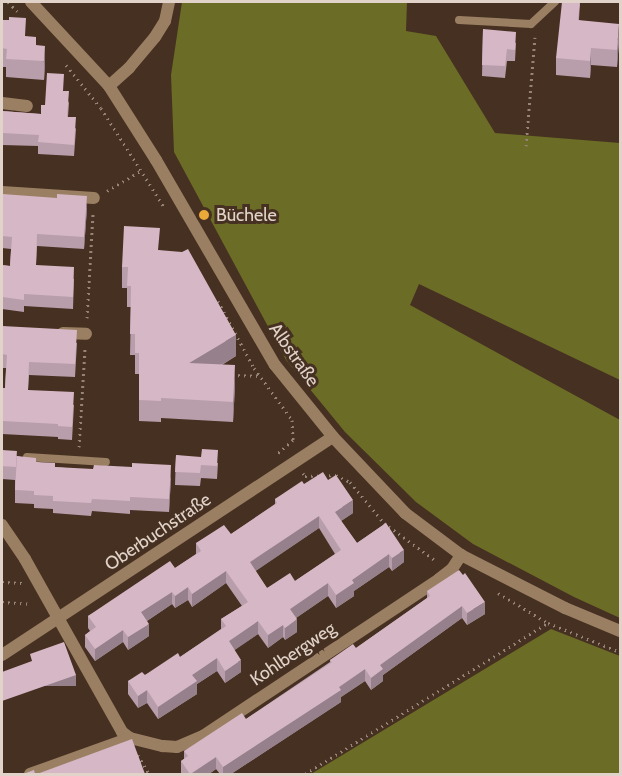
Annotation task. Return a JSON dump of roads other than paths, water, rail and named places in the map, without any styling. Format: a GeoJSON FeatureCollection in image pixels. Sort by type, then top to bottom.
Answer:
{"type":"FeatureCollection","features":[{"type":"Feature","properties":{"kind":"street","name":"Albstraße"},"geometry":{"type":"LineString","coordinates":[[31,2],[109,86],[156,160],[275,365],[333,437],[405,513],[461,555],[565,608],[621,631]]}},
{"type":"Feature","properties":{"kind":"street"},"geometry":{"type":"LineString","coordinates":[[109,86],[129,68],[155,37],[165,21],[169,2]]}},
{"type":"Feature","properties":{"kind":"street"},"geometry":{"type":"LineString","coordinates":[[2,103],[27,106]]}},
{"type":"Feature","properties":{"kind":"street"},"geometry":{"type":"LineString","coordinates":[[2,192],[94,198]]}},
{"type":"Feature","properties":{"kind":"street"},"geometry":{"type":"LineString","coordinates":[[54,332],[86,334]]}},
{"type":"Feature","properties":{"kind":"street","name":"Oberbuchstraße"},"geometry":{"type":"LineString","coordinates":[[2,655],[333,437]]}},
{"type":"Feature","properties":{"kind":"street"},"geometry":{"type":"LineString","coordinates":[[2,525],[59,619],[115,722],[130,738],[30,774]]}},
{"type":"Feature","properties":{"kind":"street","name":"Kohlbergweg"},"geometry":{"type":"LineString","coordinates":[[130,738],[163,747],[177,747],[203,736],[439,579],[452,569],[461,555]]}},
{"type":"Feature","properties":{"kind":"lane"},"geometry":{"type":"LineString","coordinates":[[459,20],[531,24],[555,2]]}},
{"type":"Feature","properties":{"kind":"lane"},"geometry":{"type":"LineString","coordinates":[[18,457],[106,462]]}},
{"type":"Feature","properties":{"kind":"place","name":"Büchele"},"geometry":{"type":"Point","coordinates":[204,215]}}]}
